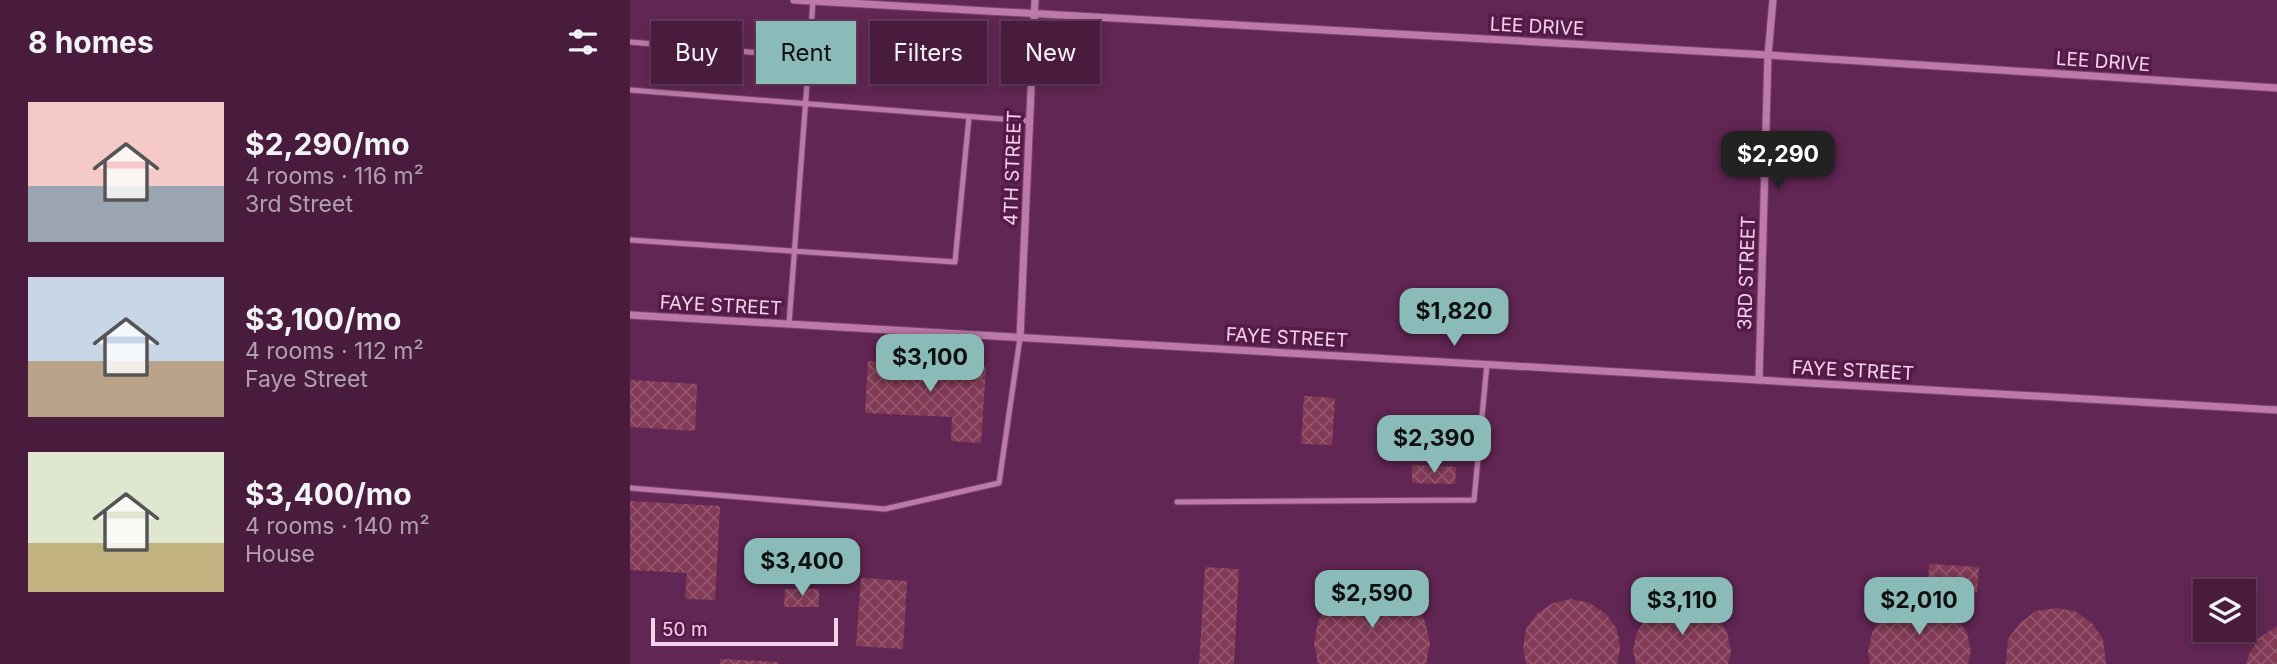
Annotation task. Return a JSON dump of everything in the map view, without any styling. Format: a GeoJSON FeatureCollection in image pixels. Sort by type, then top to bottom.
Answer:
{"type":"FeatureCollection","features":[{"type":"Feature","properties":{"kind":"street","name":"LEE DRIVE"},"geometry":{"type":"LineString","coordinates":[[794,0],[1768,55],[2277,88]]}},
{"type":"Feature","properties":{"kind":"street","name":"4TH STREET"},"geometry":{"type":"LineString","coordinates":[[1020,338],[1035,0]]}},
{"type":"Feature","properties":{"kind":"street","name":"3RD STREET"},"geometry":{"type":"LineString","coordinates":[[1759,380],[1768,55],[1773,0]]}},
{"type":"Feature","properties":{"kind":"street","name":"FAYE STREET"},"geometry":{"type":"LineString","coordinates":[[630,315],[2277,410]]}},
{"type":"Feature","properties":{"kind":"lane"},"geometry":{"type":"LineString","coordinates":[[812,21],[813,1]]}},
{"type":"Feature","properties":{"kind":"lane"},"geometry":{"type":"LineString","coordinates":[[630,42],[756,53]]}},
{"type":"Feature","properties":{"kind":"lane"},"geometry":{"type":"LineString","coordinates":[[789,324],[807,84]]}},
{"type":"Feature","properties":{"kind":"lane"},"geometry":{"type":"LineString","coordinates":[[630,90],[1029,121]]}},
{"type":"Feature","properties":{"kind":"lane"},"geometry":{"type":"LineString","coordinates":[[630,240],[954,262],[968,117]]}},
{"type":"Feature","properties":{"kind":"lane"},"geometry":{"type":"LineString","coordinates":[[630,488],[885,509],[999,483],[1020,338]]}},
{"type":"Feature","properties":{"kind":"lane"},"geometry":{"type":"LineString","coordinates":[[1177,502],[1474,500],[1487,364]]}},
{"type":"Feature","properties":{"kind":"building"},"geometry":{"type":"Polygon","coordinates":[[[868,361],[986,367],[981,443],[951,441],[952,417],[865,413],[868,361]]]}},
{"type":"Feature","properties":{"kind":"building"},"geometry":{"type":"Polygon","coordinates":[[[630,380],[697,384],[695,431],[630,427],[630,380]]]}},
{"type":"Feature","properties":{"kind":"building"},"geometry":{"type":"Polygon","coordinates":[[[1304,396],[1335,398],[1332,445],[1301,444],[1304,396]]]}},
{"type":"Feature","properties":{"kind":"building"},"geometry":{"type":"Polygon","coordinates":[[[1412,465],[1456,467],[1455,484],[1412,483],[1412,465]]]}},
{"type":"Feature","properties":{"kind":"building"},"geometry":{"type":"Polygon","coordinates":[[[630,501],[720,506],[715,600],[685,599],[687,573],[630,570],[630,501]]]}},
{"type":"Feature","properties":{"kind":"building"},"geometry":{"type":"Polygon","coordinates":[[[1929,564],[1979,567],[1977,592],[1928,589],[1929,564]]]}},
{"type":"Feature","properties":{"kind":"building"},"geometry":{"type":"Polygon","coordinates":[[[1205,567],[1239,569],[1234,664],[1199,664],[1205,567]]]}},
{"type":"Feature","properties":{"kind":"building"},"geometry":{"type":"Polygon","coordinates":[[[861,578],[907,581],[903,649],[856,646],[861,578]]]}},
{"type":"Feature","properties":{"kind":"building"},"geometry":{"type":"Polygon","coordinates":[[[1372,585],[1394,589],[1413,602],[1425,621],[1430,643],[1426,664],[1318,664],[1314,643],[1318,621],[1331,602],[1350,589],[1372,585]]]}},
{"type":"Feature","properties":{"kind":"building"},"geometry":{"type":"Polygon","coordinates":[[[785,589],[819,589],[819,607],[784,607],[785,589]]]}},
{"type":"Feature","properties":{"kind":"building"},"geometry":{"type":"Polygon","coordinates":[[[1571,599],[1590,603],[1606,614],[1617,629],[1620,648],[1617,664],[1526,664],[1523,648],[1526,629],[1537,614],[1553,603],[1571,599]]]}},
{"type":"Feature","properties":{"kind":"building"},"geometry":{"type":"Polygon","coordinates":[[[1919,601],[1939,605],[1956,616],[1967,633],[1971,652],[1968,664],[1870,664],[1868,652],[1872,633],[1883,616],[1900,605],[1919,601]]]}},
{"type":"Feature","properties":{"kind":"building"},"geometry":{"type":"Polygon","coordinates":[[[1682,602],[1701,606],[1717,616],[1727,632],[1731,651],[1728,664],[1636,664],[1633,651],[1637,632],[1648,616],[1663,606],[1682,602]]]}},
{"type":"Feature","properties":{"kind":"building"},"geometry":{"type":"Polygon","coordinates":[[[2056,608],[2075,611],[2092,623],[2103,639],[2106,664],[2006,664],[2008,639],[2020,623],[2036,611],[2056,608]]]}},
{"type":"Feature","properties":{"kind":"building"},"geometry":{"type":"Polygon","coordinates":[[[2277,626],[2277,664],[2246,664],[2259,638],[2277,626]]]}},
{"type":"Feature","properties":{"kind":"building"},"geometry":{"type":"Polygon","coordinates":[[[720,659],[778,662],[778,664],[720,664],[720,659]]]}}]}
